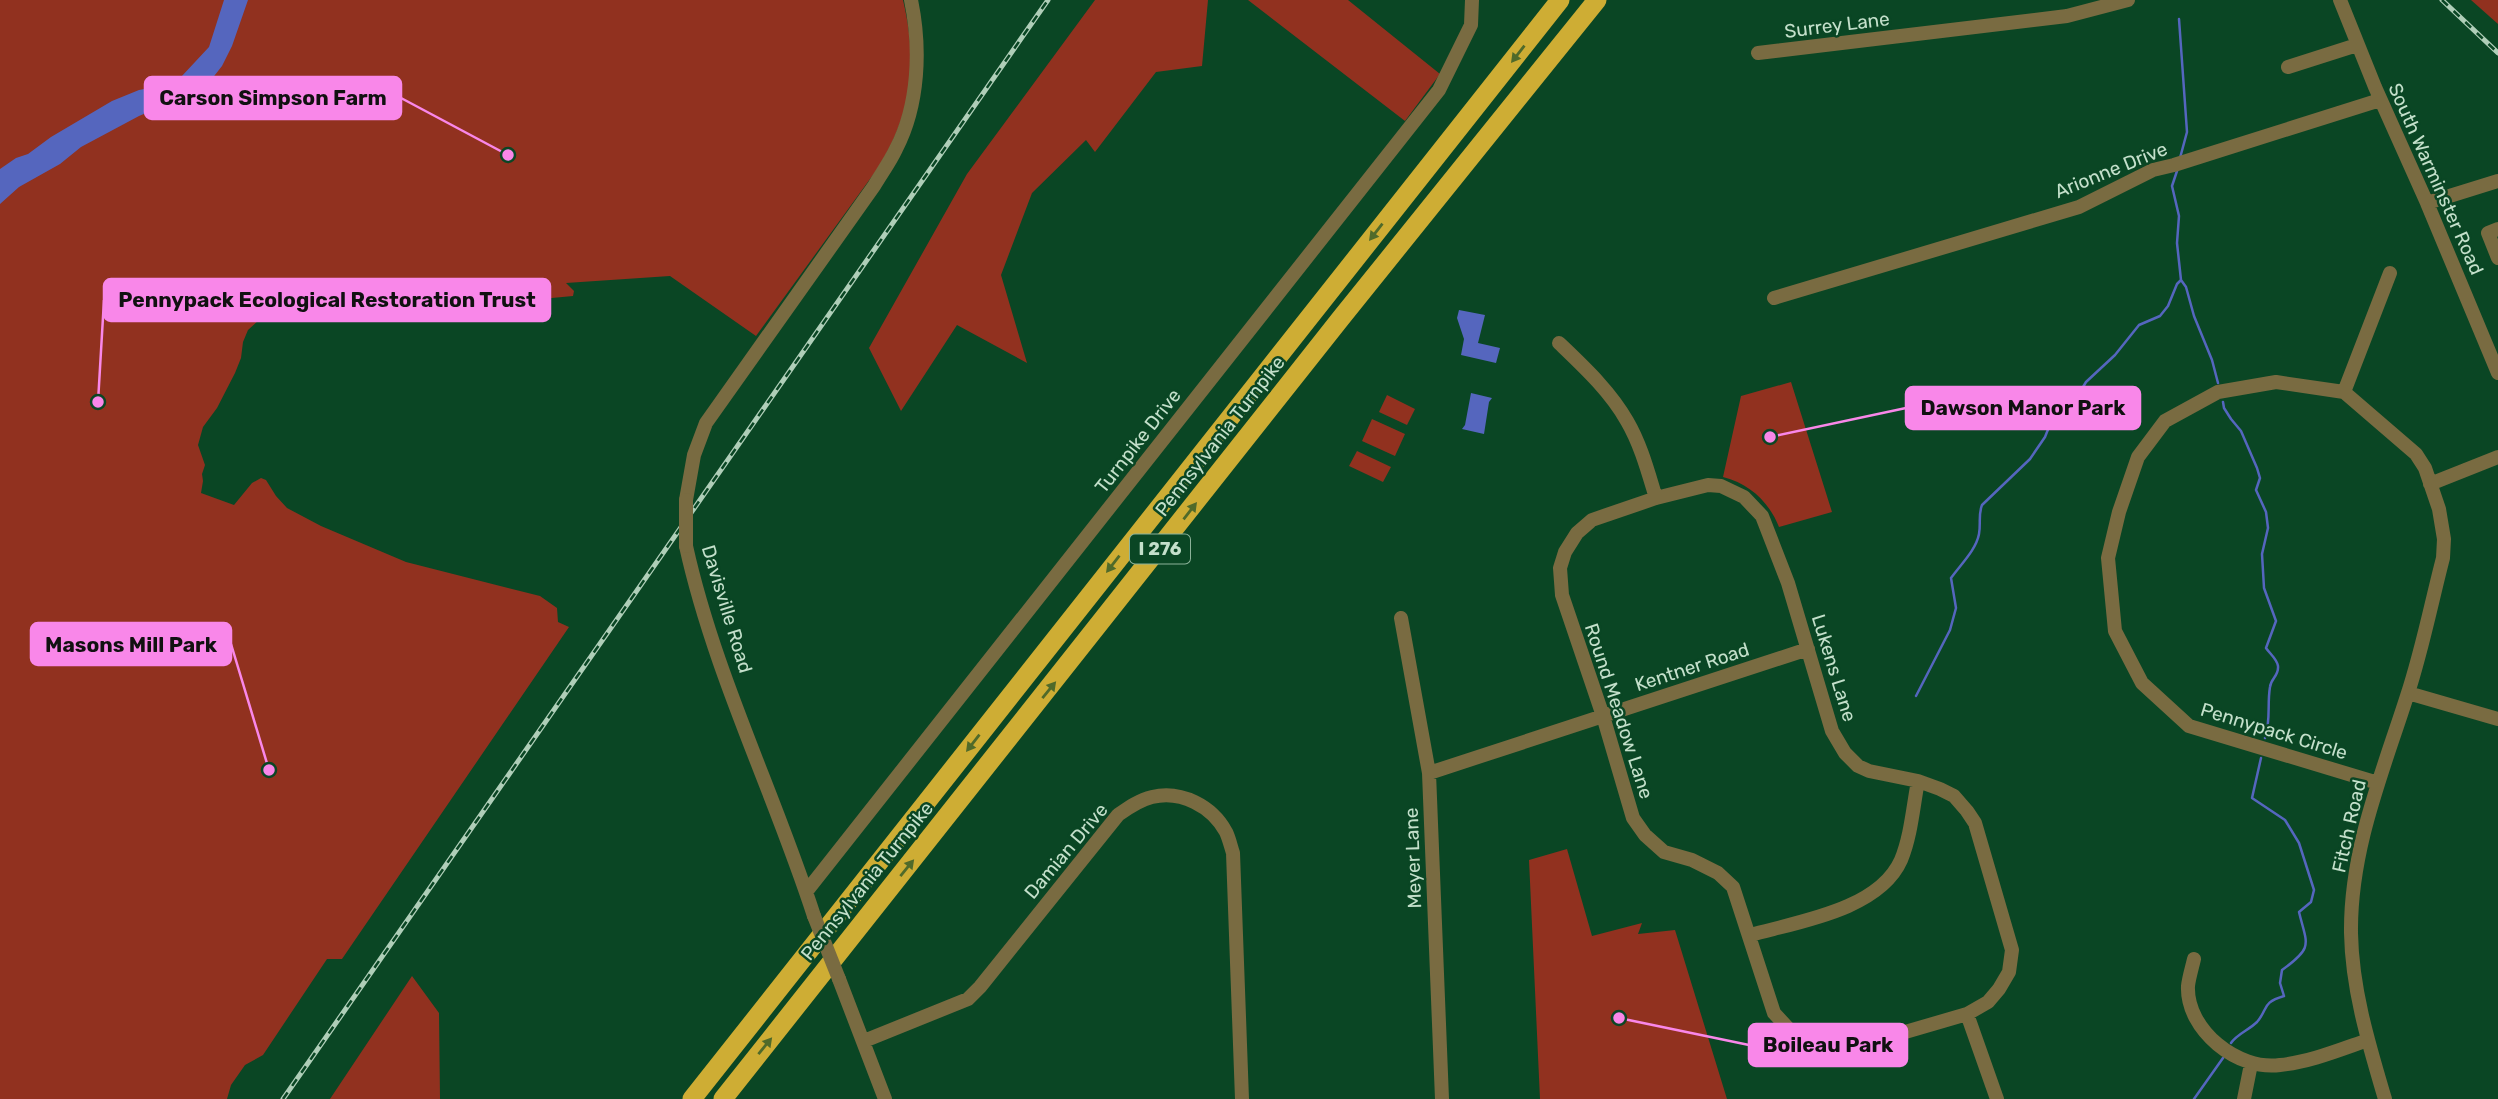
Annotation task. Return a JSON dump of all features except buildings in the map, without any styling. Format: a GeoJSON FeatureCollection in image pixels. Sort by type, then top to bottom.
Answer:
{"type":"FeatureCollection","features":[{"type":"Feature","properties":{"kind":"highway","name":"Pennsylvania Turnpike"},"geometry":{"type":"LineString","coordinates":[[692,1099],[1560,0]]}},
{"type":"Feature","properties":{"kind":"highway","name":"Pennsylvania Turnpike"},"geometry":{"type":"LineString","coordinates":[[723,1099],[1350,307],[1597,0]]}},
{"type":"Feature","properties":{"kind":"street","name":"Davisville Road"},"geometry":{"type":"LineString","coordinates":[[885,1099],[814,916],[694,583],[687,546],[686,500],[694,455],[706,423],[874,186],[897,148],[911,106],[916,72],[916,40],[911,0]]}},
{"type":"Feature","properties":{"kind":"street","name":"Turnpike Drive"},"geometry":{"type":"LineString","coordinates":[[806,892],[1440,90],[1471,25],[1472,0]]}},
{"type":"Feature","properties":{"kind":"street","name":"Surrey Lane"},"geometry":{"type":"LineString","coordinates":[[1758,53],[2067,16],[2129,0]]}},
{"type":"Feature","properties":{"kind":"street","name":"South Warminster Road"},"geometry":{"type":"LineString","coordinates":[[2340,0],[2498,373]]}},
{"type":"Feature","properties":{"kind":"street"},"geometry":{"type":"LineString","coordinates":[[2288,67],[2357,45]]}},
{"type":"Feature","properties":{"kind":"street","name":"Arionne Drive"},"geometry":{"type":"LineString","coordinates":[[1774,298],[2079,206],[2152,170],[2381,100]]}},
{"type":"Feature","properties":{"kind":"street"},"geometry":{"type":"LineString","coordinates":[[2427,203],[2498,181]]}},
{"type":"Feature","properties":{"kind":"street"},"geometry":{"type":"LineString","coordinates":[[2498,229],[2488,233],[2498,258]]}},
{"type":"Feature","properties":{"kind":"street"},"geometry":{"type":"LineString","coordinates":[[2390,273],[2344,392],[2416,454],[2425,468],[2430,484],[2498,457]]}},
{"type":"Feature","properties":{"kind":"street"},"geometry":{"type":"LineString","coordinates":[[1559,343],[1612,399],[1628,423],[1641,450],[1656,498]]}},
{"type":"Feature","properties":{"kind":"street","name":"Pennypack Circle"},"geometry":{"type":"LineString","coordinates":[[2344,392],[2276,382],[2218,393],[2165,421],[2138,457],[2119,512],[2108,558],[2115,631],[2142,683],[2189,726],[2378,783]]}},
{"type":"Feature","properties":{"kind":"street","name":"Fitch Road"},"geometry":{"type":"LineString","coordinates":[[2385,1099],[2368,1040],[2354,970],[2351,932],[2353,894],[2360,844],[2408,693],[2443,558],[2444,539],[2439,509],[2430,484]]}},
{"type":"Feature","properties":{"kind":"street","name":"Lukens Lane"},"geometry":{"type":"LineString","coordinates":[[1656,498],[1708,485],[1721,486],[1744,497],[1762,516],[1788,583],[1832,731],[1845,752],[1858,766],[1869,771],[1918,781],[1954,796],[1975,823],[2012,950],[2008,972],[1999,989],[1988,1002],[1967,1014]]}},
{"type":"Feature","properties":{"kind":"street","name":"Round Meadow Lane"},"geometry":{"type":"LineString","coordinates":[[1656,498],[1592,520],[1577,533],[1565,552],[1560,568],[1562,595],[1603,716],[1633,818],[1645,835],[1664,852],[1692,860],[1718,873],[1733,887],[1774,1013],[1799,1040],[1812,1047],[1832,1050],[1864,1044],[1967,1014]]}},
{"type":"Feature","properties":{"kind":"street","name":"Meyer Lane"},"geometry":{"type":"LineString","coordinates":[[1401,618],[1429,773],[1442,1099]]}},
{"type":"Feature","properties":{"kind":"street","name":"Kentner Road"},"geometry":{"type":"LineString","coordinates":[[1429,773],[1808,649]]}},
{"type":"Feature","properties":{"kind":"street"},"geometry":{"type":"LineString","coordinates":[[2408,693],[2498,719]]}},
{"type":"Feature","properties":{"kind":"street"},"geometry":{"type":"LineString","coordinates":[[1750,935],[1848,907],[1866,899],[1881,886],[1900,862],[1907,843],[1918,781]]}},
{"type":"Feature","properties":{"kind":"street","name":"Damian Drive"},"geometry":{"type":"LineString","coordinates":[[864,1041],[968,999],[1118,815],[1152,796],[1177,795],[1196,802],[1212,815],[1226,832],[1233,853],[1242,1099]]}},
{"type":"Feature","properties":{"kind":"street"},"geometry":{"type":"LineString","coordinates":[[2194,959],[2188,987],[2199,1023],[2221,1046],[2251,1063],[2278,1066],[2321,1056],[2368,1040]]}},
{"type":"Feature","properties":{"kind":"street"},"geometry":{"type":"LineString","coordinates":[[1967,1014],[1997,1099]]}},
{"type":"Feature","properties":{"kind":"street"},"geometry":{"type":"LineString","coordinates":[[2244,1099],[2251,1063]]}},
{"type":"Feature","properties":{"kind":"shaded area"},"geometry":{"type":"Polygon","coordinates":[[[0,0],[903,0],[908,23],[911,66],[909,87],[905,107],[889,148],[878,168],[756,336],[670,276],[566,283],[574,291],[573,296],[509,302],[496,310],[486,312],[454,297],[397,304],[369,319],[358,321],[323,306],[282,307],[269,311],[248,330],[235,373],[217,408],[203,427],[198,445],[205,465],[201,493],[234,505],[252,483],[261,478],[266,480],[287,508],[321,526],[406,562],[540,596],[557,608],[558,622],[569,627],[342,959],[327,959],[263,1055],[245,1065],[231,1085],[227,1099],[0,1099],[0,0]]]}},
{"type":"Feature","properties":{"kind":"shaded area"},"geometry":{"type":"Polygon","coordinates":[[[1095,0],[1208,0],[1202,66],[1156,72],[1095,152],[1086,140],[1032,193],[1001,275],[1027,363],[957,325],[901,411],[869,348],[967,174],[1095,0]]]}},
{"type":"Feature","properties":{"kind":"shaded area"},"geometry":{"type":"Polygon","coordinates":[[[1248,0],[1348,0],[1440,74],[1405,121],[1248,0]]]}},
{"type":"Feature","properties":{"kind":"shaded area"},"geometry":{"type":"Polygon","coordinates":[[[2471,0],[2498,0],[2498,24],[2471,0]]]}},
{"type":"Feature","properties":{"kind":"shaded area"},"geometry":{"type":"Polygon","coordinates":[[[1791,382],[1832,512],[1779,527],[1770,510],[1757,495],[1742,484],[1723,477],[1741,396],[1791,382]]]}},
{"type":"Feature","properties":{"kind":"shaded area"},"geometry":{"type":"Polygon","coordinates":[[[1387,395],[1415,409],[1407,425],[1379,412],[1387,395]]]}},
{"type":"Feature","properties":{"kind":"shaded area"},"geometry":{"type":"Polygon","coordinates":[[[1372,419],[1405,434],[1395,456],[1362,441],[1372,419]]]}},
{"type":"Feature","properties":{"kind":"shaded area"},"geometry":{"type":"Polygon","coordinates":[[[1357,451],[1391,467],[1383,482],[1349,466],[1357,451]]]}},
{"type":"Feature","properties":{"kind":"shaded area"},"geometry":{"type":"Polygon","coordinates":[[[1567,849],[1592,936],[1642,923],[1638,934],[1675,930],[1727,1099],[1540,1099],[1529,860],[1567,849]]]}},
{"type":"Feature","properties":{"kind":"shaded area"},"geometry":{"type":"Polygon","coordinates":[[[412,976],[439,1013],[440,1099],[330,1099],[412,976]]]}},
{"type":"Feature","properties":{"kind":"water"},"geometry":{"type":"Polygon","coordinates":[[[224,0],[248,0],[232,46],[211,80],[179,99],[139,116],[81,147],[60,164],[19,187],[0,204],[0,169],[112,101],[181,77],[209,47],[224,0]]]}},
{"type":"Feature","properties":{"kind":"water"},"geometry":{"type":"Polygon","coordinates":[[[1459,310],[1485,315],[1478,343],[1500,348],[1496,363],[1461,355],[1464,339],[1457,318],[1459,310]]]}},
{"type":"Feature","properties":{"kind":"water"},"geometry":{"type":"Polygon","coordinates":[[[1471,393],[1492,398],[1484,434],[1462,429],[1471,393]]]}},
{"type":"Feature","properties":{"kind":"waterway"},"geometry":{"type":"LineString","coordinates":[[2179,19],[2187,132],[2180,158]]}},
{"type":"Feature","properties":{"kind":"waterway"},"geometry":{"type":"LineString","coordinates":[[2178,168],[2172,186],[2179,216],[2177,243],[2181,280],[2186,287],[2218,383]]}},
{"type":"Feature","properties":{"kind":"waterway"},"geometry":{"type":"LineString","coordinates":[[1916,696],[1950,630],[1956,608],[1951,578],[1977,540],[1982,505],[2030,459],[2049,427],[2055,420],[2067,414],[2086,382],[2115,355],[2139,325],[2160,316],[2181,280]]}},
{"type":"Feature","properties":{"kind":"waterway"},"geometry":{"type":"LineString","coordinates":[[2223,402],[2224,408],[2241,431],[2257,468],[2260,478],[2256,490],[2266,512],[2268,528],[2262,554],[2264,588],[2276,621],[2266,648],[2278,666],[2270,687],[2265,738]]}},
{"type":"Feature","properties":{"kind":"waterway"},"geometry":{"type":"LineString","coordinates":[[2231,1043],[2257,1022],[2269,1004],[2284,996],[2280,983],[2282,970],[2304,950],[2306,939],[2299,912],[2311,902],[2314,890],[2299,843],[2285,820],[2252,798],[2261,758]]}},
{"type":"Feature","properties":{"kind":"waterway"},"geometry":{"type":"LineString","coordinates":[[2194,1099],[2223,1058]]}},
{"type":"Feature","properties":{"kind":"railway"},"geometry":{"type":"LineString","coordinates":[[283,1099],[1048,0]]}},
{"type":"Feature","properties":{"kind":"railway"},"geometry":{"type":"LineString","coordinates":[[2442,0],[2498,53]]}},
{"type":"Feature","properties":{"kind":"place","name":"Carson Simpson Farm"},"geometry":{"type":"Point","coordinates":[508,155]}},
{"type":"Feature","properties":{"kind":"place","name":"Pennypack Ecological Restoration Trust"},"geometry":{"type":"Point","coordinates":[98,402]}},
{"type":"Feature","properties":{"kind":"place","name":"Dawson Manor Park"},"geometry":{"type":"Point","coordinates":[1770,437]}},
{"type":"Feature","properties":{"kind":"place","name":"Masons Mill Park"},"geometry":{"type":"Point","coordinates":[269,770]}},
{"type":"Feature","properties":{"kind":"place","name":"Boileau Park"},"geometry":{"type":"Point","coordinates":[1619,1018]}}]}
